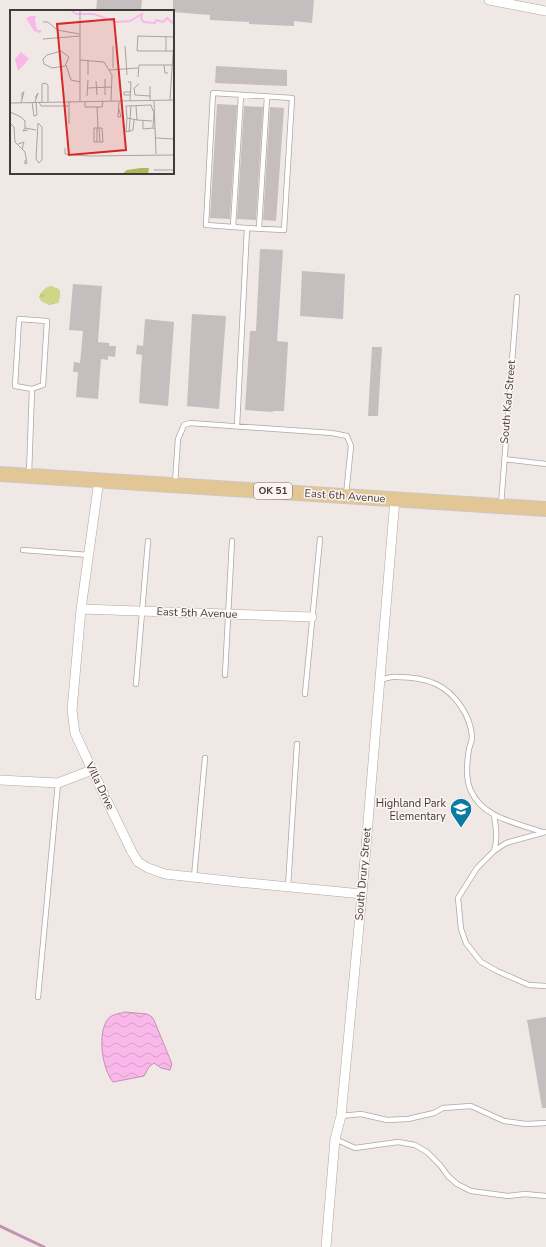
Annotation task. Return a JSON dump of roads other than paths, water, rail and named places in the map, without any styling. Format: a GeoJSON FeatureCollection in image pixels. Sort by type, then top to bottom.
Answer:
{"type":"FeatureCollection","features":[{"type":"Feature","properties":{"kind":"main road","name":"East 6th Avenue"},"geometry":{"type":"LineString","coordinates":[[0,474],[546,509]]}},
{"type":"Feature","properties":{"kind":"street"},"geometry":{"type":"LineString","coordinates":[[490,0],[546,11]]}},
{"type":"Feature","properties":{"kind":"street","name":"Villa Drive"},"geometry":{"type":"LineString","coordinates":[[99,480],[81,609],[72,710],[75,732],[92,770],[138,862],[148,868],[165,874],[362,894]]}},
{"type":"Feature","properties":{"kind":"street","name":"South Drury Street"},"geometry":{"type":"LineString","coordinates":[[326,1247],[335,1139],[341,1116],[362,894],[395,499]]}},
{"type":"Feature","properties":{"kind":"street","name":"East 5th Avenue"},"geometry":{"type":"LineString","coordinates":[[81,609],[312,617]]}},
{"type":"Feature","properties":{"kind":"street"},"geometry":{"type":"LineString","coordinates":[[0,780],[58,783],[92,770]]}},
{"type":"Feature","properties":{"kind":"lane"},"geometry":{"type":"LineString","coordinates":[[213,93],[267,97],[292,98],[284,230],[206,225],[213,93]]}},
{"type":"Feature","properties":{"kind":"lane"},"geometry":{"type":"LineString","coordinates":[[233,227],[241,95]]}},
{"type":"Feature","properties":{"kind":"lane"},"geometry":{"type":"LineString","coordinates":[[259,228],[267,97]]}},
{"type":"Feature","properties":{"kind":"lane"},"geometry":{"type":"LineString","coordinates":[[237,426],[247,228]]}},
{"type":"Feature","properties":{"kind":"lane","name":"South Kad Street"},"geometry":{"type":"LineString","coordinates":[[500,506],[517,297]]}},
{"type":"Feature","properties":{"kind":"lane"},"geometry":{"type":"LineString","coordinates":[[19,318],[47,320],[43,385],[32,389],[15,386],[19,318]]}},
{"type":"Feature","properties":{"kind":"lane"},"geometry":{"type":"LineString","coordinates":[[29,476],[32,389]]}},
{"type":"Feature","properties":{"kind":"lane"},"geometry":{"type":"LineString","coordinates":[[174,485],[178,439],[184,425],[190,423],[237,426],[332,433],[347,436],[351,446],[346,496]]}},
{"type":"Feature","properties":{"kind":"lane"},"geometry":{"type":"LineString","coordinates":[[504,459],[546,464]]}},
{"type":"Feature","properties":{"kind":"lane"},"geometry":{"type":"LineString","coordinates":[[305,694],[320,539]]}},
{"type":"Feature","properties":{"kind":"lane"},"geometry":{"type":"LineString","coordinates":[[136,684],[148,540]]}},
{"type":"Feature","properties":{"kind":"lane"},"geometry":{"type":"LineString","coordinates":[[225,675],[232,541]]}},
{"type":"Feature","properties":{"kind":"lane"},"geometry":{"type":"LineString","coordinates":[[23,550],[89,555]]}},
{"type":"Feature","properties":{"kind":"lane"},"geometry":{"type":"LineString","coordinates":[[379,680],[396,676],[415,679],[436,684],[452,695],[464,711],[469,724],[472,738],[469,751],[467,778],[471,791],[480,805],[494,815],[544,832]]}},
{"type":"Feature","properties":{"kind":"lane"},"geometry":{"type":"LineString","coordinates":[[288,887],[298,744]]}},
{"type":"Feature","properties":{"kind":"lane"},"geometry":{"type":"LineString","coordinates":[[194,877],[205,758]]}},
{"type":"Feature","properties":{"kind":"lane"},"geometry":{"type":"LineString","coordinates":[[38,997],[58,783]]}},
{"type":"Feature","properties":{"kind":"lane"},"geometry":{"type":"LineString","coordinates":[[494,815],[497,834],[494,851]]}},
{"type":"Feature","properties":{"kind":"lane"},"geometry":{"type":"LineString","coordinates":[[544,832],[506,843],[494,851],[477,868],[458,898],[461,929],[466,943],[481,962],[496,971],[529,985],[546,986]]}},
{"type":"Feature","properties":{"kind":"lane"},"geometry":{"type":"LineString","coordinates":[[341,1116],[361,1114],[387,1120],[408,1119],[434,1113],[443,1108],[471,1106],[504,1121],[526,1124],[546,1123]]}},
{"type":"Feature","properties":{"kind":"lane"},"geometry":{"type":"LineString","coordinates":[[335,1139],[355,1148],[398,1142],[414,1145],[427,1152],[457,1184],[471,1191],[508,1196],[525,1194],[546,1196]]}},
{"type":"Feature","properties":{"kind":"water"},"geometry":{"type":"Polygon","coordinates":[[[125,1012],[147,1014],[152,1017],[172,1064],[170,1070],[161,1068],[154,1063],[149,1067],[144,1076],[113,1082],[106,1069],[102,1051],[103,1033],[105,1025],[111,1016],[125,1012]]]}},
{"type":"Feature","properties":{"kind":"waterway"},"geometry":{"type":"LineString","coordinates":[[0,1226],[44,1247]]}},
{"type":"Feature","properties":{"kind":"place","name":"Highland Park Elementary"},"geometry":{"type":"Point","coordinates":[461,828]}}]}
